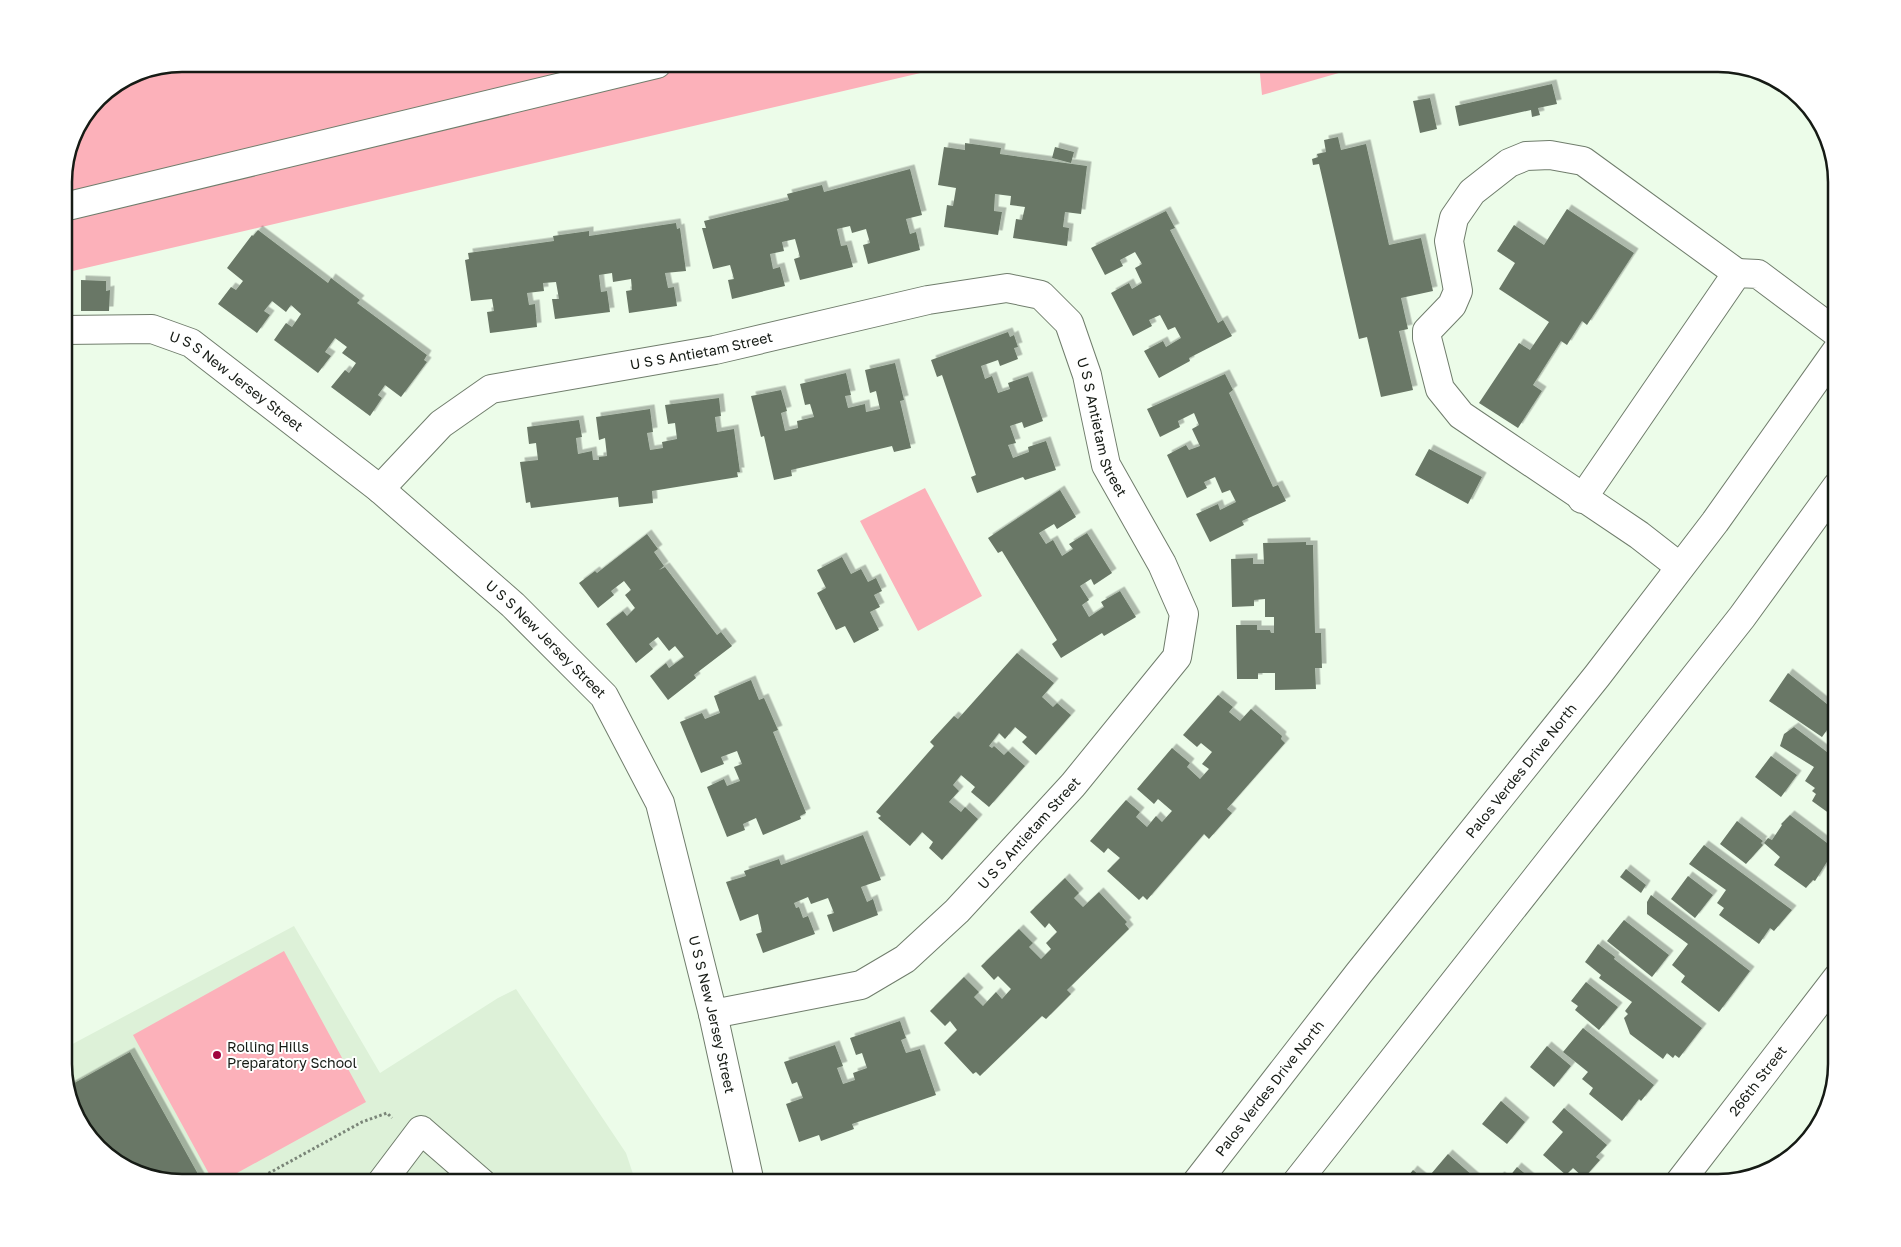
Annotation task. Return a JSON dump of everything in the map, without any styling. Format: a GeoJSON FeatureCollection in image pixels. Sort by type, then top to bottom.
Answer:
{"type":"FeatureCollection","features":[{"type":"Feature","properties":{"kind":"street"},"geometry":{"type":"LineString","coordinates":[[73,205],[621,73]]}},
{"type":"Feature","properties":{"kind":"street"},"geometry":{"type":"LineString","coordinates":[[1680,567],[1639,536],[1461,415],[1440,390],[1427,338],[1427,331],[1452,305],[1458,292],[1449,240],[1454,218],[1472,192],[1509,163],[1526,156],[1550,155],[1583,161],[1737,273],[1758,274],[1828,326]]}},
{"type":"Feature","properties":{"kind":"street"},"geometry":{"type":"LineString","coordinates":[[1582,499],[1737,273]]}},
{"type":"Feature","properties":{"kind":"street","name":"U S S Antietam Street"},"geometry":{"type":"LineString","coordinates":[[380,489],[441,424],[491,389],[715,350],[928,300],[1007,288],[1041,295],[1069,323],[1087,375],[1106,464],[1162,564],[1184,614],[1177,657],[1073,785],[957,911],[905,958],[861,985],[713,1014]]}},
{"type":"Feature","properties":{"kind":"street","name":"U S S New Jersey Street"},"geometry":{"type":"LineString","coordinates":[[73,330],[152,329],[191,343],[380,489],[513,605],[604,696],[660,803],[713,1014],[748,1174]]}},
{"type":"Feature","properties":{"kind":"street","name":"Palos Verdes Drive North"},"geometry":{"type":"LineString","coordinates":[[1203,1174],[1359,973],[1597,676],[1680,567],[1828,362]]}},
{"type":"Feature","properties":{"kind":"street"},"geometry":{"type":"LineString","coordinates":[[1303,1174],[1742,618],[1828,499]]}},
{"type":"Feature","properties":{"kind":"street","name":"266th Street"},"geometry":{"type":"LineString","coordinates":[[1686,1174],[1828,990]]}},
{"type":"Feature","properties":{"kind":"street"},"geometry":{"type":"LineString","coordinates":[[388,1174],[421,1130],[472,1174]]}},
{"type":"Feature","properties":{"kind":"path"},"geometry":{"type":"LineString","coordinates":[[267,1174],[362,1122],[386,1113],[416,1137]]}},
{"type":"Feature","properties":{"kind":"shaded area"},"geometry":{"type":"Polygon","coordinates":[[[168,73],[920,73],[73,271],[73,168],[84,134],[95,116],[121,91],[147,78],[168,73]]]}},
{"type":"Feature","properties":{"kind":"shaded area"},"geometry":{"type":"Polygon","coordinates":[[[1260,73],[1339,73],[1262,95],[1260,73]]]}},
{"type":"Feature","properties":{"kind":"shaded area"},"geometry":{"type":"Polygon","coordinates":[[[925,488],[982,596],[918,631],[860,521],[925,488]]]}},
{"type":"Feature","properties":{"kind":"shaded area","name":"Rolling Hills Preparatory School"},"geometry":{"type":"Polygon","coordinates":[[[294,926],[380,1073],[498,998],[516,989],[626,1153],[633,1174],[168,1174],[154,1171],[121,1156],[105,1142],[87,1119],[78,1100],[75,1086],[73,1044],[294,926]]]}},
{"type":"Feature","properties":{"kind":"shaded area"},"geometry":{"type":"Polygon","coordinates":[[[284,951],[366,1102],[235,1174],[209,1174],[133,1035],[284,951]]]}},
{"type":"Feature","properties":{"kind":"building"},"geometry":{"type":"Polygon","coordinates":[[[1552,84],[1557,104],[1538,108],[1540,115],[1532,117],[1531,110],[1459,126],[1455,106],[1552,84]]]}},
{"type":"Feature","properties":{"kind":"building"},"geometry":{"type":"Polygon","coordinates":[[[1430,98],[1437,129],[1420,133],[1413,101],[1430,98]]]}},
{"type":"Feature","properties":{"kind":"building"},"geometry":{"type":"Polygon","coordinates":[[[1338,137],[1341,150],[1366,144],[1389,245],[1421,238],[1433,291],[1401,298],[1408,329],[1399,331],[1413,390],[1381,397],[1367,337],[1359,339],[1319,164],[1313,165],[1312,159],[1318,157],[1317,154],[1326,152],[1324,140],[1338,137]]]}},
{"type":"Feature","properties":{"kind":"building"},"geometry":{"type":"Polygon","coordinates":[[[965,143],[1001,148],[1000,154],[1087,166],[1081,214],[1065,212],[1063,227],[1069,228],[1067,246],[1013,238],[1016,219],[1022,220],[1025,207],[1010,205],[1011,196],[995,194],[994,211],[1002,212],[998,235],[944,227],[947,205],[953,206],[956,188],[938,185],[944,147],[965,150],[965,143]]]}},
{"type":"Feature","properties":{"kind":"building"},"geometry":{"type":"Polygon","coordinates":[[[1055,147],[1074,152],[1071,163],[1052,158],[1055,147]]]}},
{"type":"Feature","properties":{"kind":"building"},"geometry":{"type":"Polygon","coordinates":[[[910,169],[922,215],[906,219],[910,234],[916,232],[920,250],[868,264],[863,245],[870,243],[866,229],[852,233],[850,226],[837,229],[841,246],[847,245],[853,267],[800,280],[794,259],[800,257],[795,239],[782,242],[784,251],[770,254],[773,269],[780,267],[785,286],[732,299],[728,280],[734,279],[730,265],[713,269],[702,228],[706,228],[704,221],[789,200],[787,194],[822,185],[824,192],[910,169]]]}},
{"type":"Feature","properties":{"kind":"building"},"geometry":{"type":"Polygon","coordinates":[[[1567,209],[1634,253],[1587,325],[1582,321],[1567,345],[1561,341],[1533,385],[1542,391],[1518,428],[1479,403],[1519,343],[1530,350],[1549,322],[1499,289],[1515,263],[1497,251],[1514,225],[1544,245],[1567,209]]]}},
{"type":"Feature","properties":{"kind":"building"},"geometry":{"type":"Polygon","coordinates":[[[1166,211],[1175,228],[1170,230],[1218,323],[1223,320],[1232,336],[1189,358],[1190,361],[1159,378],[1144,351],[1163,341],[1166,347],[1181,338],[1175,327],[1168,330],[1160,315],[1149,320],[1152,326],[1133,336],[1111,293],[1129,283],[1132,289],[1142,283],[1135,268],[1142,264],[1135,252],[1120,260],[1123,266],[1105,275],[1091,248],[1166,211]]]}},
{"type":"Feature","properties":{"kind":"building"},"geometry":{"type":"Polygon","coordinates":[[[676,223],[677,229],[680,228],[686,271],[665,273],[668,288],[674,287],[677,306],[629,313],[626,291],[632,290],[631,279],[613,282],[612,273],[599,275],[601,292],[607,291],[610,312],[555,319],[552,299],[559,299],[556,282],[543,283],[544,291],[527,293],[529,305],[535,304],[537,327],[490,333],[487,312],[494,311],[492,299],[471,301],[465,260],[469,259],[468,253],[554,241],[553,236],[589,231],[589,236],[676,223]]]}},
{"type":"Feature","properties":{"kind":"building"},"geometry":{"type":"Polygon","coordinates":[[[258,230],[328,283],[331,278],[360,300],[357,303],[427,355],[424,360],[427,362],[401,397],[385,385],[378,395],[382,398],[370,416],[331,387],[345,370],[349,373],[356,363],[342,353],[347,347],[335,338],[325,352],[331,356],[318,373],[274,340],[286,323],[292,327],[301,314],[291,305],[286,312],[272,301],[264,311],[270,315],[257,333],[218,304],[231,287],[236,290],[243,281],[227,268],[258,230]]]}},
{"type":"Feature","properties":{"kind":"building"},"geometry":{"type":"Polygon","coordinates":[[[81,280],[106,281],[106,291],[110,290],[109,311],[81,311],[81,280]]]}},
{"type":"Feature","properties":{"kind":"building"},"geometry":{"type":"Polygon","coordinates":[[[1008,332],[1010,337],[1014,335],[1018,347],[1014,348],[1018,359],[1000,366],[998,360],[981,366],[985,379],[992,376],[998,393],[1010,389],[1008,383],[1028,376],[1043,421],[1024,428],[1022,422],[1010,426],[1016,443],[1008,445],[1013,458],[1029,452],[1028,447],[1046,441],[1056,470],[1025,480],[1023,477],[977,493],[971,477],[976,475],[942,375],[937,377],[931,360],[1008,332]]]}},
{"type":"Feature","properties":{"kind":"building"},"geometry":{"type":"Polygon","coordinates":[[[895,363],[904,400],[900,401],[911,448],[894,452],[892,446],[791,470],[792,476],[774,480],[764,436],[761,437],[751,396],[781,390],[787,411],[781,413],[785,431],[798,428],[797,421],[814,417],[810,404],[805,405],[800,384],[846,373],[851,395],[845,396],[848,408],[865,404],[866,412],[880,409],[876,391],[870,393],[865,370],[895,363]]]}},
{"type":"Feature","properties":{"kind":"building"},"geometry":{"type":"Polygon","coordinates":[[[1225,374],[1233,390],[1229,393],[1273,487],[1278,485],[1286,501],[1242,521],[1244,525],[1210,542],[1196,514],[1218,504],[1220,510],[1236,502],[1230,490],[1222,493],[1215,477],[1204,482],[1207,488],[1187,498],[1167,455],[1186,445],[1189,450],[1200,446],[1192,429],[1199,425],[1194,413],[1178,421],[1180,427],[1160,437],[1147,409],[1225,374]]]}},
{"type":"Feature","properties":{"kind":"building"},"geometry":{"type":"Polygon","coordinates":[[[719,398],[721,416],[715,417],[717,432],[734,429],[740,472],[737,472],[738,477],[652,491],[653,503],[619,507],[618,497],[531,508],[530,502],[526,503],[520,462],[538,460],[536,443],[529,444],[527,427],[579,420],[582,437],[576,438],[578,454],[592,451],[593,460],[599,460],[599,457],[607,456],[605,438],[599,440],[596,417],[650,409],[653,432],[647,433],[650,450],[663,448],[662,442],[677,439],[675,423],[668,424],[665,405],[719,398]]]}},
{"type":"Feature","properties":{"kind":"building"},"geometry":{"type":"Polygon","coordinates":[[[1429,449],[1482,477],[1468,504],[1415,475],[1429,449]]]}},
{"type":"Feature","properties":{"kind":"building"},"geometry":{"type":"Polygon","coordinates":[[[1060,490],[1076,517],[1057,529],[1054,524],[1039,533],[1046,544],[1053,540],[1062,556],[1073,549],[1069,544],[1087,533],[1112,573],[1094,585],[1091,579],[1080,586],[1089,600],[1082,605],[1089,617],[1104,607],[1101,602],[1120,591],[1136,617],[1104,636],[1102,633],[1061,658],[1052,644],[1057,640],[1002,551],[998,553],[988,538],[1060,490]]]}},
{"type":"Feature","properties":{"kind":"building"},"geometry":{"type":"Polygon","coordinates":[[[647,534],[658,549],[654,552],[664,566],[659,570],[665,567],[717,635],[721,632],[732,646],[694,675],[696,678],[668,700],[650,676],[666,663],[669,668],[684,657],[675,646],[669,651],[658,637],[649,644],[653,649],[636,663],[606,624],[623,611],[627,616],[635,608],[625,595],[631,590],[624,581],[611,591],[614,595],[598,608],[579,583],[595,571],[597,573],[647,534]]]}},
{"type":"Feature","properties":{"kind":"building"},"geometry":{"type":"Polygon","coordinates":[[[1306,542],[1306,545],[1313,545],[1315,633],[1321,633],[1322,668],[1315,668],[1316,689],[1275,690],[1275,673],[1258,673],[1258,679],[1237,679],[1236,625],[1257,625],[1257,630],[1270,630],[1271,633],[1274,633],[1274,617],[1265,617],[1265,599],[1254,600],[1254,606],[1232,607],[1231,559],[1253,558],[1253,564],[1264,564],[1263,543],[1306,542]]]}},
{"type":"Feature","properties":{"kind":"building"},"geometry":{"type":"Polygon","coordinates":[[[842,557],[851,574],[861,569],[868,582],[876,578],[882,591],[874,595],[880,607],[870,612],[879,630],[854,643],[845,626],[836,630],[817,593],[826,588],[817,570],[842,557]]]}},
{"type":"Feature","properties":{"kind":"building"},"geometry":{"type":"Polygon","coordinates":[[[1017,653],[1054,683],[1042,697],[1053,707],[1057,703],[1071,715],[1036,755],[1022,742],[1027,737],[1015,727],[1005,739],[999,733],[989,746],[992,748],[994,746],[1004,755],[1008,751],[1025,766],[989,807],[971,792],[975,787],[961,775],[953,785],[959,791],[949,802],[961,812],[965,807],[978,819],[942,860],[929,848],[933,842],[922,832],[910,846],[878,818],[881,816],[876,812],[934,746],[930,742],[954,716],[958,719],[1017,653]]]}},
{"type":"Feature","properties":{"kind":"building"},"geometry":{"type":"Polygon","coordinates":[[[1788,673],[1828,705],[1828,729],[1822,737],[1769,701],[1788,673]]]}},
{"type":"Feature","properties":{"kind":"building"},"geometry":{"type":"Polygon","coordinates":[[[751,680],[759,700],[764,698],[778,730],[773,732],[806,813],[800,816],[801,819],[763,835],[756,818],[743,824],[745,830],[727,837],[707,787],[724,779],[727,786],[740,781],[734,767],[742,764],[737,751],[721,757],[724,764],[701,773],[680,722],[702,713],[705,719],[720,713],[714,696],[751,680]]]}},
{"type":"Feature","properties":{"kind":"building"},"geometry":{"type":"Polygon","coordinates":[[[1218,695],[1233,707],[1229,712],[1240,721],[1251,709],[1282,736],[1281,739],[1285,743],[1227,809],[1232,813],[1209,839],[1204,834],[1147,900],[1143,896],[1139,900],[1107,871],[1120,858],[1108,848],[1104,853],[1090,841],[1126,800],[1140,812],[1136,817],[1147,827],[1156,816],[1162,822],[1172,811],[1158,799],[1154,804],[1137,789],[1172,748],[1190,763],[1187,767],[1200,779],[1209,769],[1202,764],[1212,752],[1201,743],[1197,747],[1183,735],[1218,695]]]}},
{"type":"Feature","properties":{"kind":"building"},"geometry":{"type":"Polygon","coordinates":[[[1794,727],[1828,751],[1828,813],[1812,801],[1816,794],[1812,791],[1815,788],[1805,781],[1814,767],[1780,746],[1784,734],[1794,727]]]}},
{"type":"Feature","properties":{"kind":"building"},"geometry":{"type":"Polygon","coordinates":[[[1771,756],[1797,775],[1781,797],[1755,777],[1771,756]]]}},
{"type":"Feature","properties":{"kind":"building"},"geometry":{"type":"Polygon","coordinates":[[[1790,815],[1828,844],[1828,860],[1815,881],[1813,880],[1806,888],[1774,865],[1780,857],[1764,843],[1768,838],[1772,840],[1781,824],[1790,815]]]}},
{"type":"Feature","properties":{"kind":"building"},"geometry":{"type":"Polygon","coordinates":[[[1737,821],[1763,841],[1761,843],[1763,845],[1746,864],[1720,844],[1737,821]]]}},
{"type":"Feature","properties":{"kind":"building"},"geometry":{"type":"Polygon","coordinates":[[[863,835],[881,880],[861,887],[867,902],[873,899],[878,915],[833,932],[827,915],[834,913],[828,898],[811,904],[808,897],[794,903],[796,908],[799,907],[803,918],[808,916],[815,934],[763,953],[756,934],[762,932],[758,914],[740,921],[726,882],[746,876],[744,871],[779,859],[781,865],[863,835]]]}},
{"type":"Feature","properties":{"kind":"building"},"geometry":{"type":"Polygon","coordinates":[[[1704,845],[1792,910],[1774,931],[1770,928],[1759,944],[1719,915],[1724,908],[1717,903],[1726,890],[1689,864],[1704,845]]]}},
{"type":"Feature","properties":{"kind":"building"},"geometry":{"type":"Polygon","coordinates":[[[1626,869],[1646,885],[1641,893],[1620,877],[1626,869]]]}},
{"type":"Feature","properties":{"kind":"building"},"geometry":{"type":"Polygon","coordinates":[[[1688,876],[1713,895],[1695,918],[1671,899],[1688,876]]]}},
{"type":"Feature","properties":{"kind":"building"},"geometry":{"type":"Polygon","coordinates":[[[1065,878],[1079,893],[1074,898],[1083,907],[1099,892],[1127,922],[1125,924],[1129,929],[1067,990],[1071,994],[1046,1019],[1042,1016],[980,1076],[976,1072],[973,1074],[944,1043],[957,1030],[950,1021],[945,1026],[930,1011],[964,977],[979,992],[974,997],[983,1006],[996,992],[1002,999],[1011,989],[998,976],[994,980],[981,966],[1019,929],[1033,943],[1029,947],[1041,959],[1051,949],[1046,943],[1057,932],[1049,923],[1045,928],[1030,912],[1065,878]]]}},
{"type":"Feature","properties":{"kind":"building"},"geometry":{"type":"Polygon","coordinates":[[[1651,895],[1750,971],[1719,1012],[1681,982],[1685,976],[1672,965],[1688,944],[1647,914],[1647,902],[1651,895]]]}},
{"type":"Feature","properties":{"kind":"building"},"geometry":{"type":"Polygon","coordinates":[[[1624,920],[1669,955],[1652,977],[1607,941],[1624,920]]]}},
{"type":"Feature","properties":{"kind":"building"},"geometry":{"type":"Polygon","coordinates":[[[1598,944],[1615,957],[1614,959],[1702,1028],[1679,1058],[1675,1055],[1673,1058],[1667,1053],[1663,1059],[1630,1034],[1624,1018],[1628,1014],[1625,1011],[1632,1002],[1599,978],[1601,975],[1585,962],[1598,944]]]}},
{"type":"Feature","properties":{"kind":"building"},"geometry":{"type":"Polygon","coordinates":[[[1586,982],[1618,1007],[1599,1030],[1575,1010],[1578,1006],[1571,1001],[1586,982]]]}},
{"type":"Feature","properties":{"kind":"building"},"geometry":{"type":"Polygon","coordinates":[[[900,1021],[906,1038],[901,1040],[906,1053],[920,1049],[936,1095],[852,1124],[854,1129],[821,1141],[819,1135],[799,1142],[786,1104],[803,1098],[797,1082],[792,1084],[784,1062],[835,1045],[843,1066],[837,1068],[843,1084],[855,1080],[853,1073],[867,1068],[862,1053],[856,1055],[850,1038],[900,1021]]]}},
{"type":"Feature","properties":{"kind":"building"},"geometry":{"type":"Polygon","coordinates":[[[1583,1028],[1654,1085],[1641,1101],[1639,1099],[1622,1121],[1589,1094],[1593,1088],[1582,1079],[1588,1072],[1563,1052],[1583,1028]]]}},
{"type":"Feature","properties":{"kind":"building"},"geometry":{"type":"Polygon","coordinates":[[[1547,1046],[1571,1066],[1554,1087],[1530,1067],[1547,1046]]]}},
{"type":"Feature","properties":{"kind":"building"},"geometry":{"type":"Polygon","coordinates":[[[130,1052],[198,1174],[168,1174],[154,1171],[121,1156],[105,1142],[87,1119],[78,1100],[75,1083],[130,1052]]]}},
{"type":"Feature","properties":{"kind":"building"},"geometry":{"type":"Polygon","coordinates":[[[1501,1101],[1525,1122],[1507,1144],[1482,1124],[1501,1101]]]}},
{"type":"Feature","properties":{"kind":"building"},"geometry":{"type":"Polygon","coordinates":[[[1564,1108],[1607,1145],[1596,1157],[1600,1160],[1588,1174],[1580,1174],[1573,1168],[1565,1174],[1543,1155],[1563,1132],[1552,1122],[1564,1108]]]}},
{"type":"Feature","properties":{"kind":"building"},"geometry":{"type":"Polygon","coordinates":[[[1448,1154],[1471,1174],[1431,1174],[1448,1154]]]}},
{"type":"Feature","properties":{"kind":"building"},"geometry":{"type":"Polygon","coordinates":[[[1517,1167],[1525,1174],[1512,1174],[1517,1167]]]}},
{"type":"Feature","properties":{"kind":"building"},"geometry":{"type":"Polygon","coordinates":[[[1413,1170],[1418,1174],[1410,1174],[1413,1170]]]}},
{"type":"Feature","properties":{"kind":"place","name":"Rolling Hills Preparatory School"},"geometry":{"type":"Point","coordinates":[217,1055]}}]}
